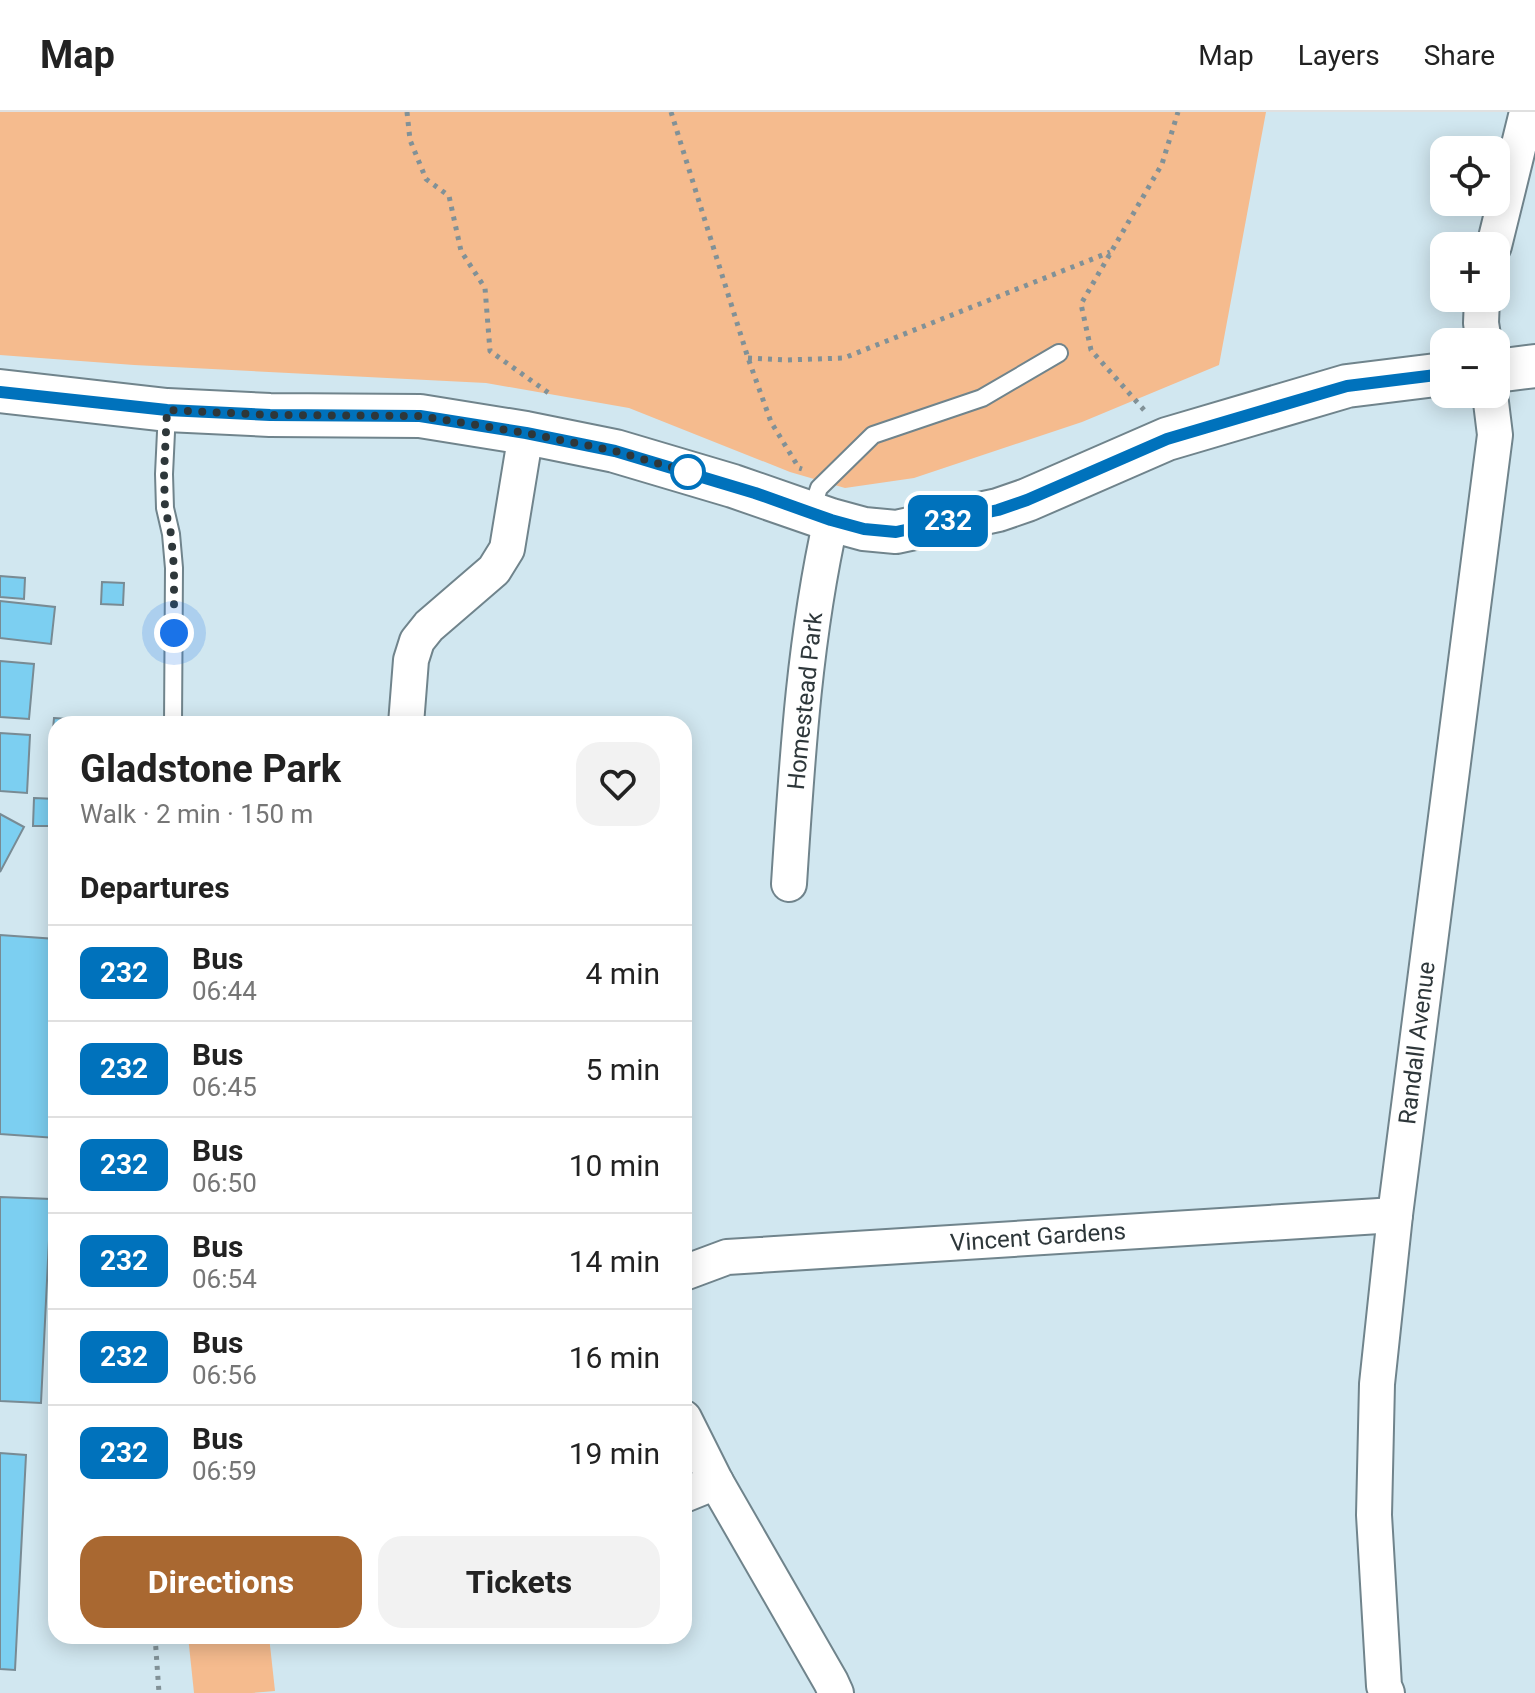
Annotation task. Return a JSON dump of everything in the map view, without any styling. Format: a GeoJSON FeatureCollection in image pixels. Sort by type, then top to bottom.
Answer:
{"type":"FeatureCollection","features":[{"type":"Feature","properties":{"kind":"street"},"geometry":{"type":"LineString","coordinates":[[1497,232],[1527,112]]}},
{"type":"Feature","properties":{"kind":"street"},"geometry":{"type":"LineString","coordinates":[[1510,369],[1535,366]]}},
{"type":"Feature","properties":{"kind":"street"},"geometry":{"type":"LineString","coordinates":[[0,391],[167,410],[270,415],[420,416],[615,451],[821,517],[864,529],[896,532],[998,510],[1167,439],[1347,386],[1430,376]]}},
{"type":"Feature","properties":{"kind":"street","name":"Randall Avenue"},"geometry":{"type":"LineString","coordinates":[[1387,1693],[1384,1686],[1374,1515],[1377,1384],[1395,1215],[1495,435],[1492,408]]}},
{"type":"Feature","properties":{"kind":"street"},"geometry":{"type":"LineString","coordinates":[[407,716],[411,660],[417,641],[429,626],[494,570],[507,549],[526,433]]}},
{"type":"Feature","properties":{"kind":"street","name":"Homestead Park"},"geometry":{"type":"LineString","coordinates":[[789,884],[801,711],[818,579],[821,517]]}},
{"type":"Feature","properties":{"kind":"street","name":"Vincent Gardens"},"geometry":{"type":"LineString","coordinates":[[692,1270],[727,1257],[1395,1215]]}},
{"type":"Feature","properties":{"kind":"street"},"geometry":{"type":"LineString","coordinates":[[692,1434],[836,1693]]}},
{"type":"Feature","properties":{"kind":"street"},"geometry":{"type":"LineString","coordinates":[[692,1492],[716,1482]]}},
{"type":"Feature","properties":{"kind":"lane"},"geometry":{"type":"LineString","coordinates":[[821,517],[819,488],[873,435],[982,398],[1059,353]]}},
{"type":"Feature","properties":{"kind":"lane"},"geometry":{"type":"LineString","coordinates":[[167,410],[164,474],[165,508],[174,568],[173,716]]}},
{"type":"Feature","properties":{"kind":"path"},"geometry":{"type":"LineString","coordinates":[[407,112],[410,140],[426,179],[449,196],[461,251],[485,288],[490,351],[550,394]]}},
{"type":"Feature","properties":{"kind":"path"},"geometry":{"type":"LineString","coordinates":[[671,112],[771,422],[799,468],[829,477]]}},
{"type":"Feature","properties":{"kind":"path"},"geometry":{"type":"LineString","coordinates":[[1167,439],[1091,350],[1081,304],[1162,164],[1178,112]]}},
{"type":"Feature","properties":{"kind":"path"},"geometry":{"type":"LineString","coordinates":[[748,358],[844,358],[1110,252]]}},
{"type":"Feature","properties":{"kind":"path"},"geometry":{"type":"LineString","coordinates":[[156,1644],[159,1693]]}},
{"type":"Feature","properties":{"kind":"shaded area"},"geometry":{"type":"Polygon","coordinates":[[[0,112],[1266,112],[1219,365],[1082,422],[914,478],[845,488],[790,472],[629,408],[486,383],[0,355],[0,112]]]}},
{"type":"Feature","properties":{"kind":"shaded area"},"geometry":{"type":"Polygon","coordinates":[[[189,1644],[270,1644],[275,1691],[194,1693],[189,1644]]]}},
{"type":"Feature","properties":{"kind":"building"},"geometry":{"type":"Polygon","coordinates":[[[0,576],[25,578],[24,599],[0,597],[0,576]]]}},
{"type":"Feature","properties":{"kind":"building"},"geometry":{"type":"Polygon","coordinates":[[[102,582],[124,583],[123,605],[101,604],[102,582]]]}},
{"type":"Feature","properties":{"kind":"building"},"geometry":{"type":"Polygon","coordinates":[[[0,601],[55,607],[51,644],[0,638],[0,601]]]}},
{"type":"Feature","properties":{"kind":"building"},"geometry":{"type":"Polygon","coordinates":[[[0,661],[34,664],[29,719],[0,717],[0,661]]]}},
{"type":"Feature","properties":{"kind":"building"},"geometry":{"type":"Polygon","coordinates":[[[0,733],[30,735],[27,793],[0,791],[0,733]]]}},
{"type":"Feature","properties":{"kind":"building"},"geometry":{"type":"Polygon","coordinates":[[[34,798],[48,799],[48,826],[33,826],[34,798]]]}},
{"type":"Feature","properties":{"kind":"building"},"geometry":{"type":"Polygon","coordinates":[[[0,814],[24,827],[0,872],[0,814]]]}},
{"type":"Feature","properties":{"kind":"building"},"geometry":{"type":"Polygon","coordinates":[[[0,935],[48,938],[48,1137],[0,1134],[0,935]]]}},
{"type":"Feature","properties":{"kind":"building"},"geometry":{"type":"Polygon","coordinates":[[[0,1197],[48,1199],[41,1403],[0,1401],[0,1197]]]}},
{"type":"Feature","properties":{"kind":"building"},"geometry":{"type":"Polygon","coordinates":[[[0,1453],[26,1455],[15,1670],[0,1669],[0,1453]]]}},
{"type":"Feature","properties":{"kind":"bus line","name":"232"},"geometry":{"type":"LineString","coordinates":[[0,392],[167,410],[270,415],[420,416],[615,451],[755,493],[831,520],[864,529],[896,532],[998,510],[1167,439],[1323,393],[1347,386],[1430,375]]}},
{"type":"Feature","properties":{"kind":"route"},"geometry":{"type":"LineString","coordinates":[[174,633],[174,568],[165,508],[167,410],[270,415],[420,416],[615,451],[688,472]]}}]}
